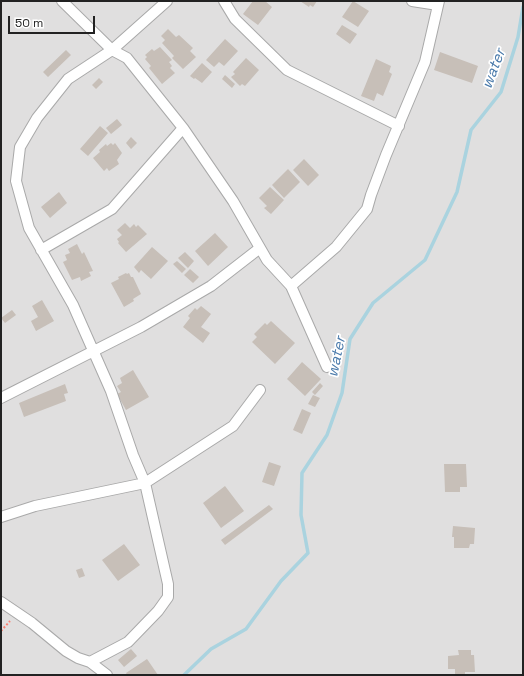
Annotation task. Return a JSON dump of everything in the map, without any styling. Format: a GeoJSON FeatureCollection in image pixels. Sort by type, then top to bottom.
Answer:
{"type":"FeatureCollection","features":[{"type":"Feature","properties":{"kind":"street"},"geometry":{"type":"LineString","coordinates":[[62,1],[112,50],[127,58],[183,128],[233,201],[267,260],[291,286],[327,367]]}},
{"type":"Feature","properties":{"kind":"street"},"geometry":{"type":"LineString","coordinates":[[90,662],[128,642],[158,611],[168,597],[168,584],[145,483],[133,455],[111,391],[74,305],[29,228],[16,181],[20,147],[37,118],[68,79],[112,50],[167,1]]}},
{"type":"Feature","properties":{"kind":"street"},"geometry":{"type":"LineString","coordinates":[[224,1],[235,18],[287,70],[399,126]]}},
{"type":"Feature","properties":{"kind":"street"},"geometry":{"type":"LineString","coordinates":[[291,286],[336,247],[367,209],[371,195],[425,62],[439,3],[412,1]]}},
{"type":"Feature","properties":{"kind":"street"},"geometry":{"type":"LineString","coordinates":[[41,250],[112,209],[183,128]]}},
{"type":"Feature","properties":{"kind":"street"},"geometry":{"type":"LineString","coordinates":[[1,398],[141,327],[211,286],[260,248]]}},
{"type":"Feature","properties":{"kind":"street"},"geometry":{"type":"LineString","coordinates":[[1,517],[35,506],[145,483],[233,426],[260,390]]}},
{"type":"Feature","properties":{"kind":"street"},"geometry":{"type":"LineString","coordinates":[[1,602],[32,623],[66,651],[78,658],[90,662],[107,675]]}},
{"type":"Feature","properties":{"kind":"shaded area"},"geometry":{"type":"Polygon","coordinates":[[[1,1],[523,1],[523,675],[1,675],[1,1]]]}},
{"type":"Feature","properties":{"kind":"building"},"geometry":{"type":"Polygon","coordinates":[[[253,1],[265,1],[272,7],[258,25],[243,14],[253,1]]]}},
{"type":"Feature","properties":{"kind":"building"},"geometry":{"type":"Polygon","coordinates":[[[300,1],[317,1],[313,7],[310,5],[309,7],[300,1]]]}},
{"type":"Feature","properties":{"kind":"building"},"geometry":{"type":"Polygon","coordinates":[[[353,1],[369,11],[358,27],[342,17],[353,1]]]}},
{"type":"Feature","properties":{"kind":"building"},"geometry":{"type":"Polygon","coordinates":[[[342,25],[357,34],[350,44],[336,34],[342,25]]]}},
{"type":"Feature","properties":{"kind":"building"},"geometry":{"type":"Polygon","coordinates":[[[168,29],[176,37],[179,35],[193,48],[190,51],[196,57],[183,69],[172,58],[174,56],[162,43],[165,40],[161,36],[168,29]]]}},
{"type":"Feature","properties":{"kind":"building"},"geometry":{"type":"Polygon","coordinates":[[[225,39],[238,51],[224,66],[219,62],[214,67],[206,60],[225,39]]]}},
{"type":"Feature","properties":{"kind":"building"},"geometry":{"type":"Polygon","coordinates":[[[160,47],[172,60],[169,62],[172,66],[170,68],[175,73],[162,84],[149,68],[151,66],[145,59],[147,57],[145,55],[152,49],[154,51],[160,47]]]}},
{"type":"Feature","properties":{"kind":"building"},"geometry":{"type":"Polygon","coordinates":[[[66,50],[71,55],[48,77],[43,72],[66,50]]]}},
{"type":"Feature","properties":{"kind":"building"},"geometry":{"type":"Polygon","coordinates":[[[440,52],[478,66],[472,83],[434,70],[440,52]]]}},
{"type":"Feature","properties":{"kind":"building"},"geometry":{"type":"Polygon","coordinates":[[[246,58],[259,70],[245,86],[242,84],[240,86],[231,77],[235,74],[233,72],[246,58]]]}},
{"type":"Feature","properties":{"kind":"building"},"geometry":{"type":"Polygon","coordinates":[[[376,59],[391,66],[389,72],[392,74],[383,96],[377,93],[374,101],[361,96],[376,59]]]}},
{"type":"Feature","properties":{"kind":"building"},"geometry":{"type":"Polygon","coordinates":[[[202,63],[212,72],[202,83],[190,76],[202,63]]]}},
{"type":"Feature","properties":{"kind":"building"},"geometry":{"type":"Polygon","coordinates":[[[225,75],[235,84],[232,88],[222,79],[225,75]]]}},
{"type":"Feature","properties":{"kind":"building"},"geometry":{"type":"Polygon","coordinates":[[[99,78],[103,82],[96,89],[92,85],[99,78]]]}},
{"type":"Feature","properties":{"kind":"building"},"geometry":{"type":"Polygon","coordinates":[[[117,119],[122,125],[111,134],[106,128],[117,119]]]}},
{"type":"Feature","properties":{"kind":"building"},"geometry":{"type":"Polygon","coordinates":[[[100,126],[108,133],[88,156],[80,149],[100,126]]]}},
{"type":"Feature","properties":{"kind":"building"},"geometry":{"type":"Polygon","coordinates":[[[131,137],[137,143],[131,149],[126,143],[131,137]]]}},
{"type":"Feature","properties":{"kind":"building"},"geometry":{"type":"Polygon","coordinates":[[[111,143],[113,145],[115,143],[122,153],[117,160],[119,164],[109,171],[107,168],[104,171],[93,158],[106,144],[107,146],[111,143]]]}},
{"type":"Feature","properties":{"kind":"building"},"geometry":{"type":"Polygon","coordinates":[[[304,159],[319,175],[308,186],[293,170],[304,159]]]}},
{"type":"Feature","properties":{"kind":"building"},"geometry":{"type":"Polygon","coordinates":[[[288,169],[300,182],[284,198],[272,185],[288,169]]]}},
{"type":"Feature","properties":{"kind":"building"},"geometry":{"type":"Polygon","coordinates":[[[270,187],[284,200],[271,214],[264,208],[267,206],[259,198],[270,187]]]}},
{"type":"Feature","properties":{"kind":"building"},"geometry":{"type":"Polygon","coordinates":[[[59,192],[67,203],[50,218],[41,207],[59,192]]]}},
{"type":"Feature","properties":{"kind":"building"},"geometry":{"type":"Polygon","coordinates":[[[125,223],[130,228],[134,224],[136,227],[138,225],[147,234],[126,252],[118,243],[119,242],[117,239],[122,235],[117,230],[125,223]]]}},
{"type":"Feature","properties":{"kind":"building"},"geometry":{"type":"Polygon","coordinates":[[[215,233],[228,247],[208,266],[195,251],[215,233]]]}},
{"type":"Feature","properties":{"kind":"building"},"geometry":{"type":"Polygon","coordinates":[[[77,244],[82,254],[84,252],[93,271],[89,272],[91,276],[81,281],[80,277],[72,280],[63,262],[67,260],[65,255],[70,253],[68,249],[77,244]]]}},
{"type":"Feature","properties":{"kind":"building"},"geometry":{"type":"Polygon","coordinates":[[[152,247],[168,261],[151,279],[141,270],[139,273],[134,267],[152,247]]]}},
{"type":"Feature","properties":{"kind":"building"},"geometry":{"type":"Polygon","coordinates":[[[185,252],[194,261],[188,268],[178,258],[185,252]]]}},
{"type":"Feature","properties":{"kind":"building"},"geometry":{"type":"Polygon","coordinates":[[[177,261],[186,269],[182,273],[173,264],[177,261]]]}},
{"type":"Feature","properties":{"kind":"building"},"geometry":{"type":"Polygon","coordinates":[[[190,269],[199,277],[193,283],[184,275],[190,269]]]}},
{"type":"Feature","properties":{"kind":"building"},"geometry":{"type":"Polygon","coordinates":[[[126,273],[129,273],[131,277],[133,277],[141,294],[133,299],[134,301],[124,307],[111,283],[126,273]]]}},
{"type":"Feature","properties":{"kind":"building"},"geometry":{"type":"Polygon","coordinates":[[[42,300],[54,321],[36,331],[31,321],[38,317],[32,306],[42,300]]]}},
{"type":"Feature","properties":{"kind":"building"},"geometry":{"type":"Polygon","coordinates":[[[201,306],[211,314],[201,327],[210,333],[203,343],[183,327],[190,318],[188,316],[195,308],[197,310],[201,306]]]}},
{"type":"Feature","properties":{"kind":"building"},"geometry":{"type":"Polygon","coordinates":[[[12,310],[16,315],[5,323],[1,318],[12,310]]]}},
{"type":"Feature","properties":{"kind":"building"},"geometry":{"type":"Polygon","coordinates":[[[271,321],[295,343],[275,364],[252,342],[257,337],[254,334],[265,323],[267,325],[271,321]]]}},
{"type":"Feature","properties":{"kind":"building"},"geometry":{"type":"Polygon","coordinates":[[[302,362],[321,379],[305,396],[287,379],[302,362]]]}},
{"type":"Feature","properties":{"kind":"building"},"geometry":{"type":"Polygon","coordinates":[[[133,370],[149,397],[126,410],[117,394],[121,392],[117,386],[122,383],[120,378],[133,370]]]}},
{"type":"Feature","properties":{"kind":"building"},"geometry":{"type":"Polygon","coordinates":[[[320,383],[323,386],[315,395],[312,392],[320,383]]]}},
{"type":"Feature","properties":{"kind":"building"},"geometry":{"type":"Polygon","coordinates":[[[65,384],[68,393],[64,394],[66,401],[24,417],[19,403],[65,384]]]}},
{"type":"Feature","properties":{"kind":"building"},"geometry":{"type":"Polygon","coordinates":[[[313,395],[320,398],[315,407],[308,404],[313,395]]]}},
{"type":"Feature","properties":{"kind":"building"},"geometry":{"type":"Polygon","coordinates":[[[302,409],[311,413],[302,434],[293,430],[302,409]]]}},
{"type":"Feature","properties":{"kind":"building"},"geometry":{"type":"Polygon","coordinates":[[[269,462],[281,466],[274,486],[262,482],[269,462]]]}},
{"type":"Feature","properties":{"kind":"building"},"geometry":{"type":"Polygon","coordinates":[[[444,464],[466,464],[467,487],[460,487],[460,492],[445,492],[444,464]]]}},
{"type":"Feature","properties":{"kind":"building"},"geometry":{"type":"Polygon","coordinates":[[[225,486],[244,511],[221,528],[203,503],[225,486]]]}},
{"type":"Feature","properties":{"kind":"building"},"geometry":{"type":"Polygon","coordinates":[[[269,505],[273,509],[225,545],[221,540],[269,505]]]}},
{"type":"Feature","properties":{"kind":"building"},"geometry":{"type":"Polygon","coordinates":[[[453,526],[475,528],[474,544],[470,544],[469,548],[454,548],[454,537],[452,537],[453,526]]]}},
{"type":"Feature","properties":{"kind":"building"},"geometry":{"type":"Polygon","coordinates":[[[124,544],[140,565],[118,581],[102,560],[124,544]]]}},
{"type":"Feature","properties":{"kind":"building"},"geometry":{"type":"Polygon","coordinates":[[[82,568],[85,576],[79,578],[76,570],[82,568]]]}},
{"type":"Feature","properties":{"kind":"building"},"geometry":{"type":"Polygon","coordinates":[[[131,649],[137,656],[124,667],[118,660],[131,649]]]}},
{"type":"Feature","properties":{"kind":"building"},"geometry":{"type":"Polygon","coordinates":[[[458,650],[471,650],[471,655],[474,655],[475,672],[465,672],[465,675],[455,675],[455,669],[448,669],[448,656],[459,655],[458,650]]]}},
{"type":"Feature","properties":{"kind":"building"},"geometry":{"type":"Polygon","coordinates":[[[147,659],[158,675],[127,675],[126,673],[147,659]]]}},
{"type":"Feature","properties":{"kind":"waterway","name":"water"},"geometry":{"type":"LineString","coordinates":[[184,675],[211,649],[246,629],[281,581],[308,553],[301,515],[302,473],[327,435],[342,393],[350,339],[373,303],[425,260],[457,192],[471,130],[501,92],[518,37],[523,7]]}}]}
